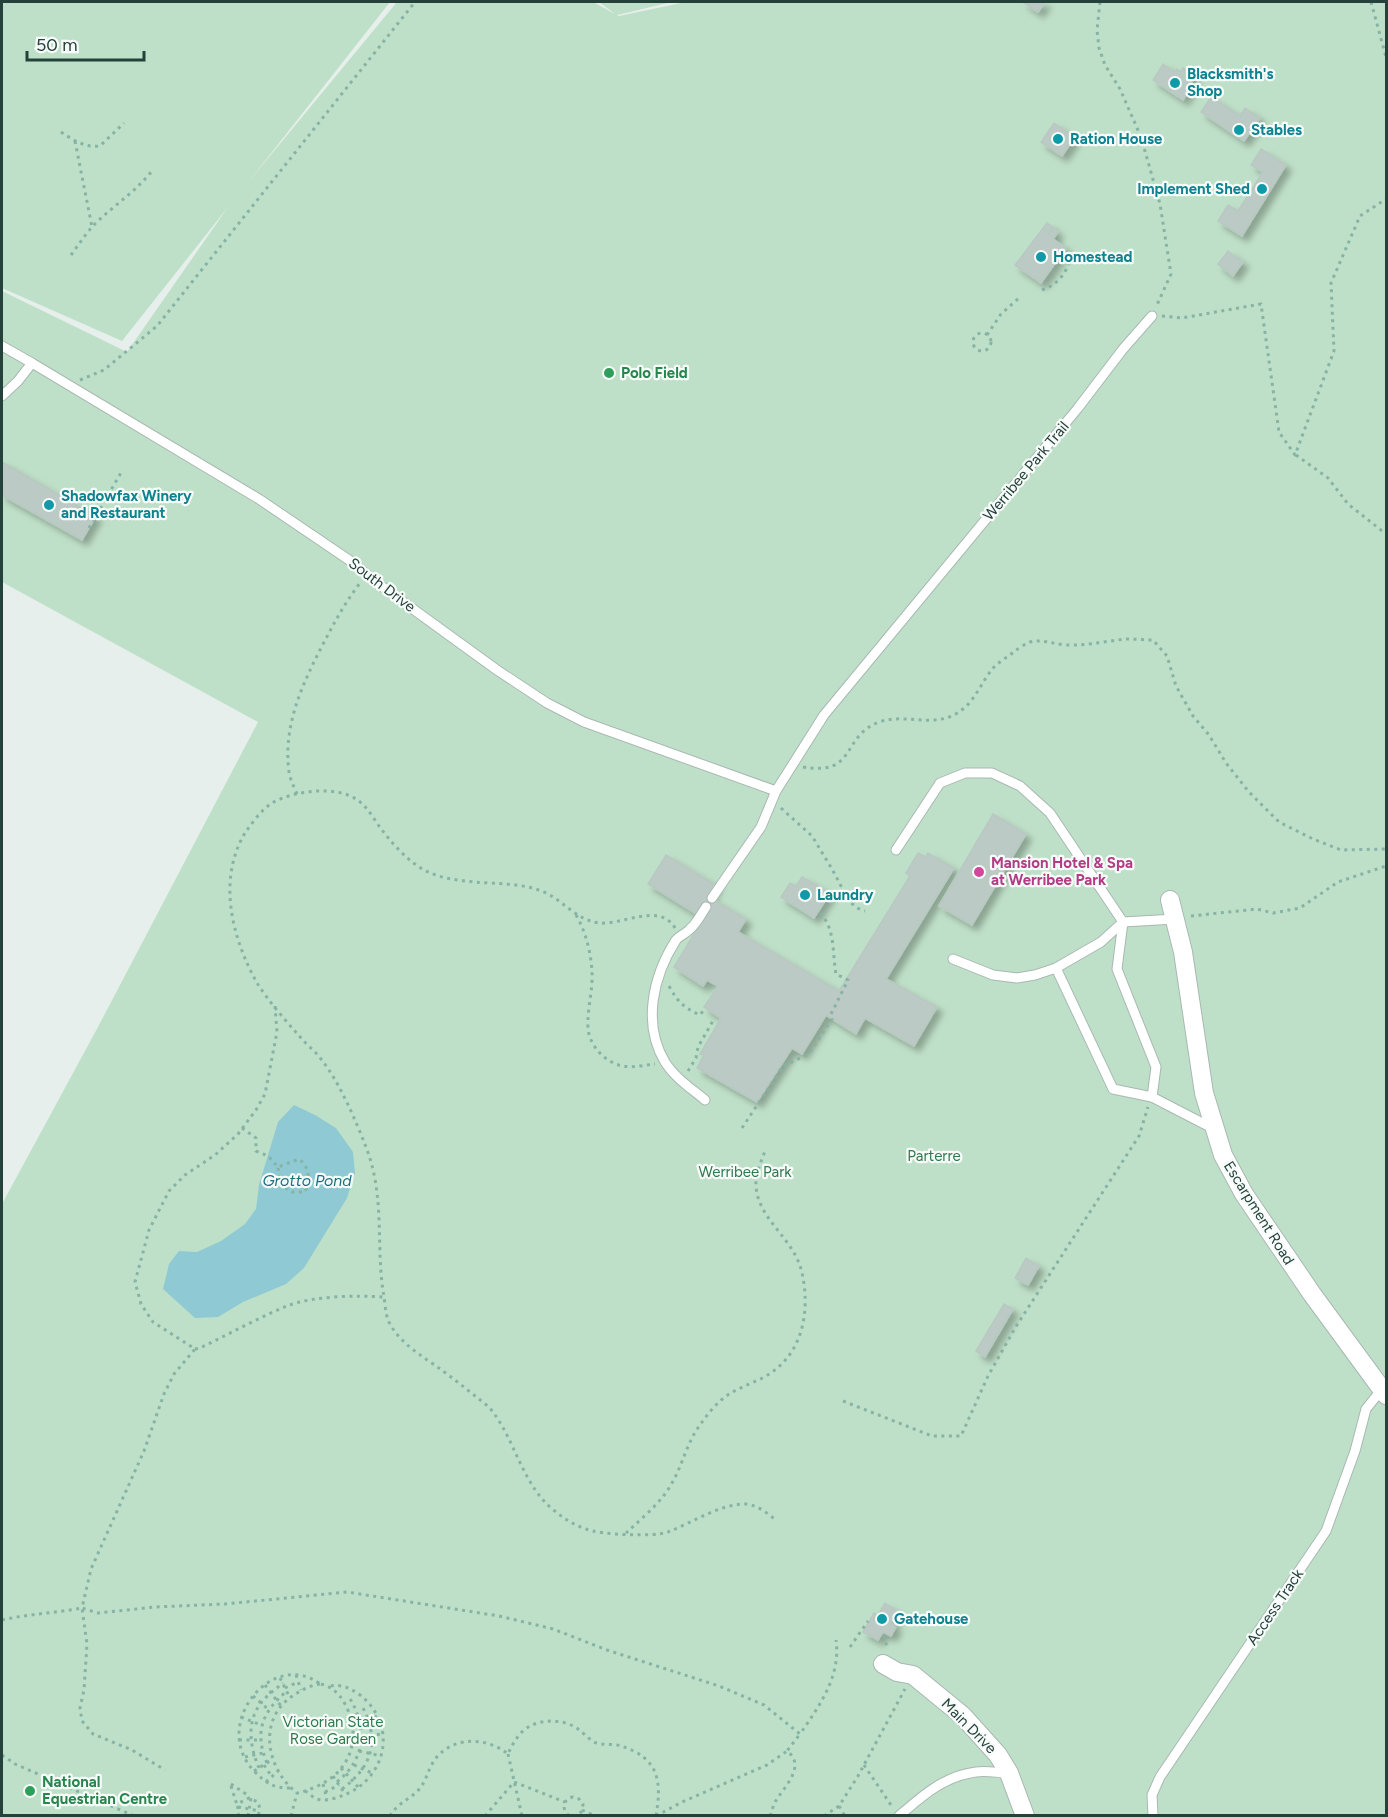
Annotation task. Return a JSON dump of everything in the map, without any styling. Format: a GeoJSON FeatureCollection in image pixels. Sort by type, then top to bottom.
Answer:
{"type":"FeatureCollection","features":[{"type":"Feature","properties":{"kind":"street","name":"Escarpment Road"},"geometry":{"type":"LineString","coordinates":[[1170,900],[1183,952],[1204,1093],[1223,1155],[1244,1194],[1312,1294],[1384,1392]]}},
{"type":"Feature","properties":{"kind":"street","name":"Main Drive"},"geometry":{"type":"LineString","coordinates":[[883,1664],[897,1672],[913,1675],[963,1716],[998,1755],[1009,1773],[1025,1815]]}},
{"type":"Feature","properties":{"kind":"lane","name":"Werribee Park Trail"},"geometry":{"type":"LineString","coordinates":[[705,1100],[665,1063],[654,1035],[653,995],[664,964],[678,937],[690,930],[761,827],[776,791],[831,706],[1152,316]]}},
{"type":"Feature","properties":{"kind":"lane","name":"South Drive"},"geometry":{"type":"LineString","coordinates":[[2,346],[259,499],[349,560],[497,670],[547,703],[584,722],[776,791]]}},
{"type":"Feature","properties":{"kind":"lane"},"geometry":{"type":"LineString","coordinates":[[2,396],[32,363]]}},
{"type":"Feature","properties":{"kind":"lane"},"geometry":{"type":"LineString","coordinates":[[896,850],[940,783],[965,773],[992,773],[1020,786],[1050,813],[1123,922],[1117,969],[1156,1067],[1152,1097]]}},
{"type":"Feature","properties":{"kind":"lane"},"geometry":{"type":"LineString","coordinates":[[953,959],[993,975],[1017,978],[1035,975],[1056,968],[1101,942],[1123,922],[1174,919]]}},
{"type":"Feature","properties":{"kind":"lane"},"geometry":{"type":"LineString","coordinates":[[1056,968],[1113,1089],[1152,1097],[1214,1129]]}},
{"type":"Feature","properties":{"kind":"lane","name":"Access Track"},"geometry":{"type":"LineString","coordinates":[[1153,1815],[1152,1795],[1160,1777],[1326,1531],[1355,1451],[1366,1409],[1384,1392]]}},
{"type":"Feature","properties":{"kind":"lane"},"geometry":{"type":"LineString","coordinates":[[898,1815],[946,1780],[976,1771],[1009,1773]]}},
{"type":"Feature","properties":{"kind":"path"},"geometry":{"type":"LineString","coordinates":[[67,385],[104,370],[157,326],[415,2]]}},
{"type":"Feature","properties":{"kind":"path"},"geometry":{"type":"LineString","coordinates":[[1100,2],[1097,30],[1099,48],[1105,65],[1120,89],[1141,137],[1153,176],[1164,229],[1171,274],[1152,316],[1182,318],[1261,304],[1279,432],[1295,455],[1328,478],[1348,504],[1386,534]]}},
{"type":"Feature","properties":{"kind":"path"},"geometry":{"type":"LineString","coordinates":[[1371,2],[1386,57]]}},
{"type":"Feature","properties":{"kind":"path"},"geometry":{"type":"LineString","coordinates":[[62,132],[75,141],[94,147],[100,146],[124,123]]}},
{"type":"Feature","properties":{"kind":"path"},"geometry":{"type":"LineString","coordinates":[[75,141],[92,227]]}},
{"type":"Feature","properties":{"kind":"path"},"geometry":{"type":"LineString","coordinates":[[71,255],[92,227],[141,185],[151,171]]}},
{"type":"Feature","properties":{"kind":"path"},"geometry":{"type":"LineString","coordinates":[[1295,455],[1334,351],[1331,283],[1360,216],[1386,199]]}},
{"type":"Feature","properties":{"kind":"path"},"geometry":{"type":"LineString","coordinates":[[1042,291],[1052,287],[1062,276],[1069,264],[1071,250]]}},
{"type":"Feature","properties":{"kind":"path"},"geometry":{"type":"LineString","coordinates":[[987,335],[1001,314],[1020,297]]}},
{"type":"Feature","properties":{"kind":"path"},"geometry":{"type":"LineString","coordinates":[[979,334],[987,335],[990,342],[988,348],[982,351],[975,349],[973,343],[975,337],[979,334]]}},
{"type":"Feature","properties":{"kind":"path"},"geometry":{"type":"LineString","coordinates":[[89,528],[122,471]]}},
{"type":"Feature","properties":{"kind":"path"},"geometry":{"type":"LineString","coordinates":[[297,794],[289,774],[288,740],[293,713],[304,682],[346,601],[367,574]]}},
{"type":"Feature","properties":{"kind":"path"},"geometry":{"type":"LineString","coordinates":[[792,765],[815,769],[833,768],[841,761],[856,739],[878,722],[906,719],[932,722],[952,716],[964,708],[996,666],[1028,642],[1045,640],[1065,645],[1128,639],[1153,640],[1167,656],[1176,686],[1193,716],[1249,792],[1279,822],[1341,850],[1386,849]]}},
{"type":"Feature","properties":{"kind":"path"},"geometry":{"type":"LineString","coordinates":[[678,937],[673,924],[667,918],[644,916],[602,923],[586,920],[558,900],[531,887],[444,878],[429,873],[390,840],[356,799],[340,793],[315,790],[271,804],[252,822],[233,860],[230,881],[235,932],[258,985],[321,1059],[336,1082],[367,1149],[378,1188],[381,1273],[388,1319],[405,1343],[489,1407],[499,1419],[533,1488],[567,1521],[588,1530],[624,1534],[658,1534],[666,1533],[730,1506],[747,1504],[759,1508],[777,1521]]}},
{"type":"Feature","properties":{"kind":"path"},"geometry":{"type":"LineString","coordinates":[[773,801],[812,836],[849,901],[865,911]]}},
{"type":"Feature","properties":{"kind":"path"},"geometry":{"type":"LineString","coordinates":[[1174,919],[1257,909],[1273,912],[1300,908],[1338,882],[1386,866]]}},
{"type":"Feature","properties":{"kind":"path"},"geometry":{"type":"LineString","coordinates":[[742,1128],[783,1066],[809,1054],[832,1019],[831,1014],[848,980],[836,974],[829,925],[818,911]]}},
{"type":"Feature","properties":{"kind":"path"},"geometry":{"type":"LineString","coordinates":[[575,914],[582,926],[590,956],[592,991],[588,1030],[593,1046],[615,1064],[623,1066],[660,1063]]}},
{"type":"Feature","properties":{"kind":"path"},"geometry":{"type":"LineString","coordinates":[[664,964],[669,985],[678,1002],[700,1015],[703,1011]]}},
{"type":"Feature","properties":{"kind":"path"},"geometry":{"type":"LineString","coordinates":[[195,1349],[153,1322],[141,1304],[135,1282],[148,1230],[169,1191],[185,1175],[215,1155],[242,1128],[265,1094],[277,1032],[275,1006]]}},
{"type":"Feature","properties":{"kind":"path"},"geometry":{"type":"LineString","coordinates":[[682,1080],[696,1058],[698,1047],[714,1019]]}},
{"type":"Feature","properties":{"kind":"path"},"geometry":{"type":"LineString","coordinates":[[843,1401],[932,1436],[961,1436],[988,1376],[1015,1328],[1139,1136],[1152,1097]]}},
{"type":"Feature","properties":{"kind":"path"},"geometry":{"type":"LineString","coordinates":[[242,1128],[256,1138],[256,1151],[268,1156],[278,1167],[280,1184],[292,1192],[305,1192],[309,1180],[304,1163],[299,1159],[278,1167]]}},
{"type":"Feature","properties":{"kind":"path"},"geometry":{"type":"LineString","coordinates":[[624,1534],[671,1485],[699,1425],[720,1401],[732,1392],[773,1372],[786,1359],[799,1338],[805,1318],[806,1296],[800,1262],[792,1247],[765,1212],[755,1185],[765,1151]]}},
{"type":"Feature","properties":{"kind":"path"},"geometry":{"type":"LineString","coordinates":[[165,1770],[132,1750],[93,1734],[82,1721],[80,1708],[84,1690],[87,1644],[82,1608],[91,1569],[144,1451],[164,1394],[174,1374],[195,1349],[289,1305],[326,1298],[384,1297]]}},
{"type":"Feature","properties":{"kind":"path"},"geometry":{"type":"LineString","coordinates":[[2,1620],[82,1608],[98,1613],[347,1592],[499,1616],[554,1629],[608,1650],[719,1686],[764,1705],[800,1734]]}},
{"type":"Feature","properties":{"kind":"path"},"geometry":{"type":"LineString","coordinates":[[850,1647],[868,1621]]}},
{"type":"Feature","properties":{"kind":"path"},"geometry":{"type":"LineString","coordinates":[[656,1815],[767,1766],[787,1751],[817,1709],[830,1685],[838,1652],[837,1640]]}},
{"type":"Feature","properties":{"kind":"path"},"geometry":{"type":"LineString","coordinates":[[296,1675],[301,1690]]}},
{"type":"Feature","properties":{"kind":"path"},"geometry":{"type":"LineString","coordinates":[[291,1788],[276,1787],[266,1782],[254,1771],[245,1757],[238,1729],[244,1707],[253,1696],[265,1685],[280,1678],[296,1675],[309,1677],[321,1684],[345,1686],[354,1691],[368,1702],[377,1716],[383,1734],[381,1756],[373,1773],[358,1787],[345,1794],[327,1799],[316,1799],[305,1791]]}},
{"type":"Feature","properties":{"kind":"path"},"geometry":{"type":"LineString","coordinates":[[824,1815],[839,1806],[913,1675]]}},
{"type":"Feature","properties":{"kind":"path"},"geometry":{"type":"LineString","coordinates":[[280,1678],[290,1698]]}},
{"type":"Feature","properties":{"kind":"path"},"geometry":{"type":"LineString","coordinates":[[272,1777],[260,1740],[261,1725],[276,1700],[298,1682]]}},
{"type":"Feature","properties":{"kind":"path"},"geometry":{"type":"LineString","coordinates":[[259,1768],[250,1740],[252,1721],[261,1703],[283,1683]]}},
{"type":"Feature","properties":{"kind":"path"},"geometry":{"type":"LineString","coordinates":[[321,1684],[301,1690],[281,1706],[273,1720],[269,1736],[273,1759],[278,1771],[297,1792],[323,1784],[333,1776],[346,1762],[352,1745],[353,1725],[349,1713],[344,1702],[330,1686]]}},
{"type":"Feature","properties":{"kind":"path"},"geometry":{"type":"LineString","coordinates":[[265,1685],[281,1706]]}},
{"type":"Feature","properties":{"kind":"path"},"geometry":{"type":"LineString","coordinates":[[344,1702],[354,1691]]}},
{"type":"Feature","properties":{"kind":"path"},"geometry":{"type":"LineString","coordinates":[[253,1696],[269,1710]]}},
{"type":"Feature","properties":{"kind":"path"},"geometry":{"type":"LineString","coordinates":[[339,1785],[354,1765],[362,1736],[361,1722],[349,1696]]}},
{"type":"Feature","properties":{"kind":"path"},"geometry":{"type":"LineString","coordinates":[[349,1713],[368,1702]]}},
{"type":"Feature","properties":{"kind":"path"},"geometry":{"type":"LineString","coordinates":[[325,1792],[352,1781],[363,1769],[371,1754],[373,1735],[369,1719],[362,1706]]}},
{"type":"Feature","properties":{"kind":"path"},"geometry":{"type":"LineString","coordinates":[[353,1725],[377,1716]]}},
{"type":"Feature","properties":{"kind":"path"},"geometry":{"type":"LineString","coordinates":[[241,1717],[261,1725]]}},
{"type":"Feature","properties":{"kind":"path"},"geometry":{"type":"LineString","coordinates":[[508,1754],[521,1733],[531,1725],[545,1721],[558,1721],[572,1725],[595,1743],[620,1745],[647,1759],[655,1769],[659,1797],[656,1815]]}},
{"type":"Feature","properties":{"kind":"path"},"geometry":{"type":"LineString","coordinates":[[362,1736],[383,1734]]}},
{"type":"Feature","properties":{"kind":"path"},"geometry":{"type":"LineString","coordinates":[[239,1740],[260,1740]]}},
{"type":"Feature","properties":{"kind":"path"},"geometry":{"type":"LineString","coordinates":[[390,1815],[395,1807],[420,1788],[437,1758],[448,1748],[464,1741],[483,1742],[508,1754],[522,1815]]}},
{"type":"Feature","properties":{"kind":"path"},"geometry":{"type":"LineString","coordinates":[[359,1750],[381,1756]]}},
{"type":"Feature","properties":{"kind":"path"},"geometry":{"type":"LineString","coordinates":[[770,1815],[774,1803],[793,1774],[796,1763],[792,1754],[787,1751]]}},
{"type":"Feature","properties":{"kind":"path"},"geometry":{"type":"LineString","coordinates":[[245,1757],[263,1753]]}},
{"type":"Feature","properties":{"kind":"path"},"geometry":{"type":"LineString","coordinates":[[2,1755],[15,1764],[134,1815]]}},
{"type":"Feature","properties":{"kind":"path"},"geometry":{"type":"LineString","coordinates":[[254,1771],[273,1759]]}},
{"type":"Feature","properties":{"kind":"path"},"geometry":{"type":"LineString","coordinates":[[354,1765],[373,1773]]}},
{"type":"Feature","properties":{"kind":"path"},"geometry":{"type":"LineString","coordinates":[[864,1765],[898,1815]]}},
{"type":"Feature","properties":{"kind":"path"},"geometry":{"type":"LineString","coordinates":[[341,1768],[358,1787]]}},
{"type":"Feature","properties":{"kind":"path"},"geometry":{"type":"LineString","coordinates":[[266,1782],[278,1771]]}},
{"type":"Feature","properties":{"kind":"path"},"geometry":{"type":"LineString","coordinates":[[333,1776],[345,1794]]}},
{"type":"Feature","properties":{"kind":"path"},"geometry":{"type":"LineString","coordinates":[[514,1782],[565,1802]]}},
{"type":"Feature","properties":{"kind":"path"},"geometry":{"type":"LineString","coordinates":[[485,1815],[514,1782]]}},
{"type":"Feature","properties":{"kind":"path"},"geometry":{"type":"LineString","coordinates":[[237,1807],[259,1813],[258,1802],[231,1784],[239,1815]]}},
{"type":"Feature","properties":{"kind":"path"},"geometry":{"type":"LineString","coordinates":[[323,1784],[327,1799]]}},
{"type":"Feature","properties":{"kind":"path"},"geometry":{"type":"LineString","coordinates":[[291,1815],[297,1792]]}},
{"type":"Feature","properties":{"kind":"path"},"geometry":{"type":"LineString","coordinates":[[569,1815],[564,1810],[565,1802],[570,1797],[577,1797],[582,1802],[582,1810],[577,1815]]}},
{"type":"Feature","properties":{"kind":"path"},"geometry":{"type":"LineString","coordinates":[[237,1807],[242,1800],[251,1798]]}},
{"type":"Feature","properties":{"kind":"path"},"geometry":{"type":"LineString","coordinates":[[248,1815],[251,1798]]}},
{"type":"Feature","properties":{"kind":"path"},"geometry":{"type":"LineString","coordinates":[[839,1806],[845,1815]]}},
{"type":"Feature","properties":{"kind":"path"},"geometry":{"type":"LineString","coordinates":[[582,1810],[595,1815]]}},
{"type":"Feature","properties":{"kind":"green space","name":"Werribee Park"},"geometry":{"type":"Polygon","coordinates":[[[2,2],[390,2],[250,180],[397,2],[593,2],[615,14],[599,2],[672,2],[617,15],[619,16],[686,2],[1386,2],[1386,1815],[2,1815],[2,1204],[258,722],[2,582],[2,291],[127,352],[228,207],[122,341],[2,288],[2,2]]]}},
{"type":"Feature","properties":{"kind":"water","name":"Grotto Pond"},"geometry":{"type":"Polygon","coordinates":[[[294,1105],[336,1128],[353,1152],[355,1173],[347,1198],[304,1268],[286,1284],[243,1302],[218,1317],[195,1318],[163,1289],[169,1264],[179,1251],[197,1252],[221,1241],[245,1224],[256,1209],[259,1185],[278,1122],[294,1105]]]}},
{"type":"Feature","properties":{"kind":"building"},"geometry":{"type":"Polygon","coordinates":[[[1023,2],[1045,2],[1038,12],[1023,2]]]}},
{"type":"Feature","properties":{"kind":"building"},"geometry":{"type":"Polygon","coordinates":[[[1023,2],[1045,2],[1038,12],[1023,2]]]}},
{"type":"Feature","properties":{"kind":"building","name":"Blacksmith's Shop"},"geometry":{"type":"Polygon","coordinates":[[[1163,64],[1175,72],[1177,69],[1181,72],[1183,68],[1194,76],[1190,82],[1193,84],[1183,100],[1153,80],[1163,64]]]}},
{"type":"Feature","properties":{"kind":"building","name":"Stables"},"geometry":{"type":"Polygon","coordinates":[[[1211,97],[1240,116],[1245,108],[1260,118],[1244,141],[1201,112],[1211,97]]]}},
{"type":"Feature","properties":{"kind":"building","name":"Ration House"},"geometry":{"type":"Polygon","coordinates":[[[1054,123],[1075,137],[1062,156],[1041,142],[1054,123]]]}},
{"type":"Feature","properties":{"kind":"building","name":"Implement Shed"},"geometry":{"type":"Polygon","coordinates":[[[1261,149],[1286,165],[1242,236],[1218,221],[1228,205],[1238,211],[1263,172],[1251,165],[1261,149]]]}},
{"type":"Feature","properties":{"kind":"building","name":"Homestead"},"geometry":{"type":"Polygon","coordinates":[[[1047,223],[1053,227],[1048,235],[1053,229],[1058,232],[1053,239],[1066,248],[1041,283],[1015,265],[1047,223]]]}},
{"type":"Feature","properties":{"kind":"building"},"geometry":{"type":"Polygon","coordinates":[[[1228,251],[1243,262],[1233,276],[1218,264],[1228,251]]]}},
{"type":"Feature","properties":{"kind":"building","name":"Shadowfax Winery and Restaurant"},"geometry":{"type":"Polygon","coordinates":[[[2,462],[96,516],[82,540],[2,495],[2,462]]]}},
{"type":"Feature","properties":{"kind":"building"},"geometry":{"type":"Polygon","coordinates":[[[993,814],[1026,834],[972,925],[939,906],[993,814]]]}},
{"type":"Feature","properties":{"kind":"building"},"geometry":{"type":"Polygon","coordinates":[[[918,853],[926,857],[928,853],[954,868],[886,979],[937,1007],[914,1046],[865,1018],[856,1034],[826,1015],[802,1054],[792,1048],[757,1102],[697,1068],[704,1055],[700,1054],[721,1018],[704,1007],[718,986],[707,980],[703,986],[674,967],[709,909],[698,915],[648,884],[666,855],[716,885],[709,897],[746,919],[738,932],[839,991],[910,876],[906,873],[918,853]]]}},
{"type":"Feature","properties":{"kind":"building","name":"Laundry"},"geometry":{"type":"Polygon","coordinates":[[[802,877],[830,893],[814,918],[781,897],[790,883],[796,886],[802,877]]]}},
{"type":"Feature","properties":{"kind":"building"},"geometry":{"type":"Polygon","coordinates":[[[1026,1258],[1039,1266],[1028,1285],[1015,1278],[1026,1258]]]}},
{"type":"Feature","properties":{"kind":"building"},"geometry":{"type":"Polygon","coordinates":[[[1004,1304],[1013,1309],[985,1357],[976,1351],[1004,1304]]]}},
{"type":"Feature","properties":{"kind":"building","name":"Gatehouse"},"geometry":{"type":"Polygon","coordinates":[[[885,1603],[898,1612],[891,1623],[896,1627],[891,1636],[883,1632],[878,1640],[863,1632],[874,1613],[878,1615],[885,1603]]]}},
{"type":"Feature","properties":{"kind":"place","name":"Blacksmith's Shop"},"geometry":{"type":"Point","coordinates":[1175,83]}},
{"type":"Feature","properties":{"kind":"place","name":"Stables"},"geometry":{"type":"Point","coordinates":[1239,130]}},
{"type":"Feature","properties":{"kind":"place","name":"Ration House"},"geometry":{"type":"Point","coordinates":[1058,139]}},
{"type":"Feature","properties":{"kind":"place","name":"Implement Shed"},"geometry":{"type":"Point","coordinates":[1262,189]}},
{"type":"Feature","properties":{"kind":"place","name":"Homestead"},"geometry":{"type":"Point","coordinates":[1041,257]}},
{"type":"Feature","properties":{"kind":"place","name":"Polo Field"},"geometry":{"type":"Point","coordinates":[609,373]}},
{"type":"Feature","properties":{"kind":"place","name":"Shadowfax Winery and Restaurant"},"geometry":{"type":"Point","coordinates":[49,505]}},
{"type":"Feature","properties":{"kind":"place","name":"Mansion Hotel & Spa at Werribee Park"},"geometry":{"type":"Point","coordinates":[979,872]}},
{"type":"Feature","properties":{"kind":"place","name":"Laundry"},"geometry":{"type":"Point","coordinates":[805,895]}},
{"type":"Feature","properties":{"kind":"place","name":"Gatehouse"},"geometry":{"type":"Point","coordinates":[882,1619]}},
{"type":"Feature","properties":{"kind":"place","name":"National Equestrian Centre"},"geometry":{"type":"Point","coordinates":[30,1791]}},
{"type":"Feature","properties":{"kind":"park label","name":"Parterre"},"geometry":{"type":"Point","coordinates":[934,1156]}},
{"type":"Feature","properties":{"kind":"park label","name":"Victorian State Rose Garden"},"geometry":{"type":"Point","coordinates":[333,1730]}}]}
